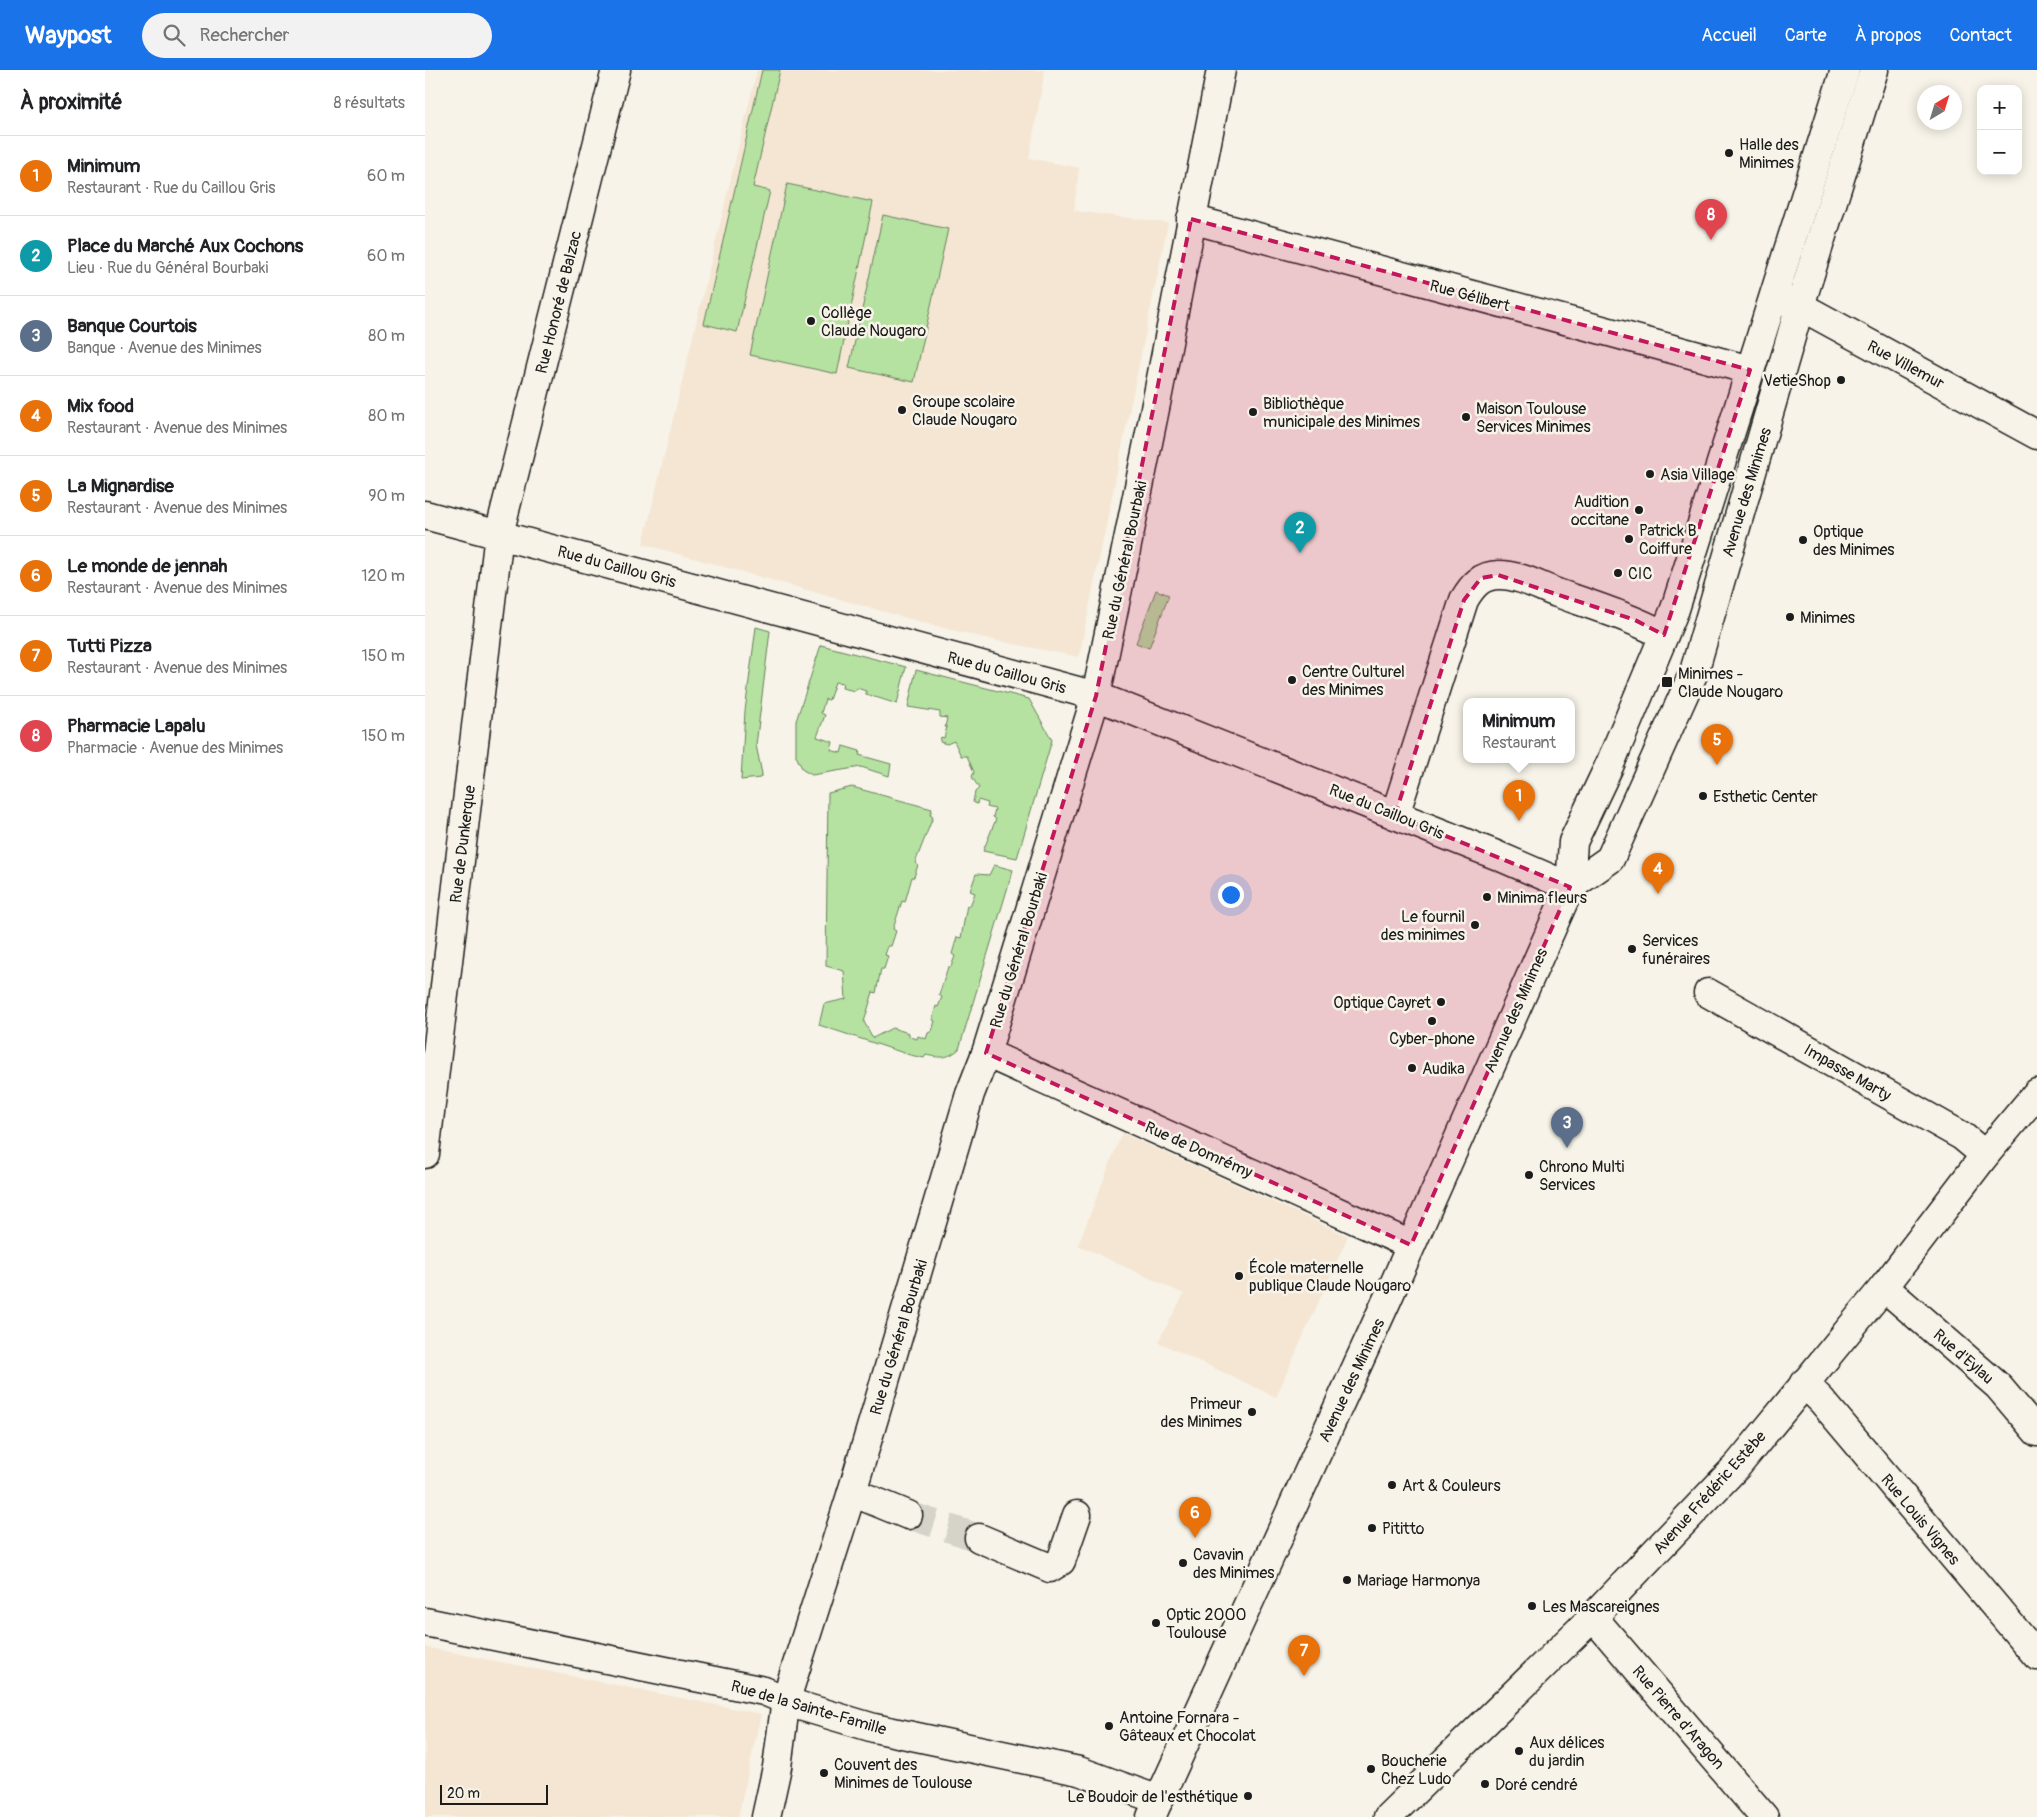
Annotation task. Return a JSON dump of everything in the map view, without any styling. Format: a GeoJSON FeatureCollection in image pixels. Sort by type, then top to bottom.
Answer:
{"type":"FeatureCollection","features":[{"type":"Feature","properties":{"kind":"street","name":"Rue Honoré de Balzac"},"geometry":{"type":"LineString","coordinates":[[499,534],[616,70]]}},
{"type":"Feature","properties":{"kind":"street","name":"Rue du Général Bourbaki"},"geometry":{"type":"LineString","coordinates":[[766,1817],[777,1767],[786,1700],[852,1492],[970,1094],[986,1053],[1096,696],[1158,394],[1221,70]]}},
{"type":"Feature","properties":{"kind":"street","name":"Avenue des Minimes"},"geometry":{"type":"LineString","coordinates":[[1155,1808],[1411,1245],[1570,887],[1573,842],[1610,764],[1675,609],[1845,70]]}},
{"type":"Feature","properties":{"kind":"street","name":"Avenue des Minimes"},"geometry":{"type":"LineString","coordinates":[[1570,887],[1610,859],[1694,672],[1800,306],[1873,70]]}},
{"type":"Feature","properties":{"kind":"street","name":"Rue Gélibert"},"geometry":{"type":"LineString","coordinates":[[1191,219],[1749,370]]}},
{"type":"Feature","properties":{"kind":"street","name":"Rue Villemur"},"geometry":{"type":"LineString","coordinates":[[1773,296],[1800,306],[2037,435]]}},
{"type":"Feature","properties":{"kind":"street","name":"Rue du Caillou Gris"},"geometry":{"type":"LineString","coordinates":[[425,515],[1096,696],[1570,887]]}},
{"type":"Feature","properties":{"kind":"street","name":"Rue de Dunkerque"},"geometry":{"type":"LineString","coordinates":[[425,1154],[499,534]]}},
{"type":"Feature","properties":{"kind":"street"},"geometry":{"type":"LineString","coordinates":[[1395,815],[1464,600],[1471,588],[1481,578],[1498,575],[1520,579],[1635,620],[1664,635]]}},
{"type":"Feature","properties":{"kind":"street","name":"Impasse Marty"},"geometry":{"type":"LineString","coordinates":[[1709,993],[1961,1136],[1985,1155]]}},
{"type":"Feature","properties":{"kind":"street","name":"Rue de Domrémy"},"geometry":{"type":"LineString","coordinates":[[986,1053],[1411,1245]]}},
{"type":"Feature","properties":{"kind":"street","name":"Avenue Frédéric Estèbe"},"geometry":{"type":"LineString","coordinates":[[1388,1817],[1593,1617],[1738,1465],[1803,1383],[1884,1287],[1985,1155],[2031,1111]]}},
{"type":"Feature","properties":{"kind":"street","name":"Rue d'Eylau"},"geometry":{"type":"LineString","coordinates":[[1884,1287],[1998,1386],[2037,1432]]}},
{"type":"Feature","properties":{"kind":"street","name":"Rue Louis Vignes"},"geometry":{"type":"LineString","coordinates":[[1803,1383],[1822,1401],[2037,1656]]}},
{"type":"Feature","properties":{"kind":"street"},"geometry":{"type":"LineString","coordinates":[[852,1492],[908,1514]]}},
{"type":"Feature","properties":{"kind":"street"},"geometry":{"type":"LineString","coordinates":[[979,1538],[1050,1568],[1061,1561],[1077,1515]]}},
{"type":"Feature","properties":{"kind":"street","name":"Rue Pierre d'Aragon"},"geometry":{"type":"LineString","coordinates":[[1593,1617],[1764,1817]]}},
{"type":"Feature","properties":{"kind":"street","name":"Rue de la Sainte-Famille"},"geometry":{"type":"LineString","coordinates":[[425,1622],[764,1690],[800,1706],[874,1728],[1079,1771],[1155,1808]]}},
{"type":"Feature","properties":{"kind":"highlighted area"},"geometry":{"type":"Polygon","coordinates":[[[1191,219],[1750,370],[1664,635],[1635,620],[1498,575],[1481,578],[1464,600],[1395,815],[1570,887],[1411,1245],[986,1053],[1096,696],[1191,219]]]}},
{"type":"Feature","properties":{"kind":"shaded area","name":"Groupe scolaire Claude Nougaro"},"geometry":{"type":"Polygon","coordinates":[[[757,70],[1045,70],[1029,158],[1079,168],[1074,211],[1168,223],[1079,657],[989,639],[928,624],[643,544],[757,70]]]}},
{"type":"Feature","properties":{"kind":"shaded area","name":"École maternelle publique Claude Nougaro"},"geometry":{"type":"Polygon","coordinates":[[[1122,1133],[1348,1236],[1276,1397],[1158,1342],[1184,1294],[1078,1245],[1122,1133]]]}},
{"type":"Feature","properties":{"kind":"shaded area"},"geometry":{"type":"Polygon","coordinates":[[[425,1647],[761,1714],[738,1817],[425,1817],[425,1647]]]}},
{"type":"Feature","properties":{"kind":"green space"},"geometry":{"type":"Polygon","coordinates":[[[762,70],[780,70],[753,187],[770,191],[737,332],[704,324],[762,70]]]}},
{"type":"Feature","properties":{"kind":"green space"},"geometry":{"type":"Polygon","coordinates":[[[787,184],[873,202],[837,374],[750,355],[787,184]]]}},
{"type":"Feature","properties":{"kind":"green space"},"geometry":{"type":"Polygon","coordinates":[[[883,215],[948,229],[914,382],[849,368],[883,215]]]}},
{"type":"Feature","properties":{"kind":"green space"},"geometry":{"type":"Polygon","coordinates":[[[1156,590],[1169,595],[1149,648],[1136,643],[1156,590]]]}},
{"type":"Feature","properties":{"kind":"green space"},"geometry":{"type":"Polygon","coordinates":[[[756,627],[770,631],[756,745],[762,774],[760,778],[741,780],[745,711],[756,627]]]}},
{"type":"Feature","properties":{"kind":"green space"},"geometry":{"type":"Polygon","coordinates":[[[821,645],[906,667],[897,704],[866,694],[866,691],[857,688],[855,691],[842,688],[843,683],[835,682],[829,700],[825,699],[821,713],[825,715],[817,737],[833,742],[831,750],[841,753],[843,746],[860,751],[859,755],[891,764],[889,776],[861,767],[812,775],[803,770],[796,756],[796,721],[821,645]]]}},
{"type":"Feature","properties":{"kind":"green space"},"geometry":{"type":"Polygon","coordinates":[[[916,670],[1029,699],[1052,740],[1017,858],[983,851],[996,819],[993,817],[995,809],[987,807],[988,803],[978,800],[977,804],[973,802],[975,792],[979,788],[972,777],[974,772],[967,756],[961,756],[954,741],[947,744],[940,742],[941,737],[944,738],[947,718],[940,717],[940,712],[908,707],[916,670]]]}},
{"type":"Feature","properties":{"kind":"green space"},"geometry":{"type":"Polygon","coordinates":[[[852,787],[932,809],[930,815],[933,817],[915,863],[918,865],[914,877],[912,877],[905,902],[902,901],[893,929],[896,931],[891,946],[888,946],[885,955],[888,956],[884,969],[881,969],[876,993],[873,992],[864,1022],[873,1038],[892,1028],[909,1033],[909,1037],[917,1039],[918,1036],[926,1039],[928,1033],[932,1031],[935,1021],[932,1020],[936,1006],[938,1007],[942,997],[939,995],[948,967],[951,967],[955,956],[952,954],[957,937],[961,938],[967,905],[970,906],[975,893],[970,891],[976,874],[989,875],[994,865],[1013,870],[959,1049],[947,1056],[926,1055],[924,1058],[910,1055],[819,1025],[824,1004],[846,999],[844,971],[826,966],[828,793],[852,787]]]}},
{"type":"Feature","properties":{"kind":"tunnel"},"geometry":{"type":"LineString","coordinates":[[908,1515],[979,1538]]}},
{"type":"Feature","properties":{"kind":"place","name":"Halle des Minimes"},"geometry":{"type":"Point","coordinates":[1729,153]}},
{"type":"Feature","properties":{"kind":"place","name":"Pharmacie Lapalu"},"geometry":{"type":"Point","coordinates":[1711,240]}},
{"type":"Feature","properties":{"kind":"place","name":"Collège Claude Nougaro"},"geometry":{"type":"Point","coordinates":[811,321]}},
{"type":"Feature","properties":{"kind":"place","name":"VetieShop"},"geometry":{"type":"Point","coordinates":[1841,380]}},
{"type":"Feature","properties":{"kind":"place","name":"Groupe scolaire Claude Nougaro"},"geometry":{"type":"Point","coordinates":[902,410]}},
{"type":"Feature","properties":{"kind":"place","name":"Bibliothèque municipale des Minimes"},"geometry":{"type":"Point","coordinates":[1253,412]}},
{"type":"Feature","properties":{"kind":"place","name":"Maison Toulouse Services Minimes"},"geometry":{"type":"Point","coordinates":[1466,417]}},
{"type":"Feature","properties":{"kind":"place","name":"Asia Village"},"geometry":{"type":"Point","coordinates":[1650,474]}},
{"type":"Feature","properties":{"kind":"place","name":"Audition occitane"},"geometry":{"type":"Point","coordinates":[1639,510]}},
{"type":"Feature","properties":{"kind":"place","name":"Patrick B Coiffure"},"geometry":{"type":"Point","coordinates":[1629,539]}},
{"type":"Feature","properties":{"kind":"place","name":"Optique des Minimes"},"geometry":{"type":"Point","coordinates":[1803,540]}},
{"type":"Feature","properties":{"kind":"place","name":"Place du Marché Aux Cochons"},"geometry":{"type":"Point","coordinates":[1300,553]}},
{"type":"Feature","properties":{"kind":"place","name":"CIC"},"geometry":{"type":"Point","coordinates":[1618,573]}},
{"type":"Feature","properties":{"kind":"place","name":"Minimes"},"geometry":{"type":"Point","coordinates":[1790,617]}},
{"type":"Feature","properties":{"kind":"place","name":"Centre Culturel des Minimes"},"geometry":{"type":"Point","coordinates":[1292,680]}},
{"type":"Feature","properties":{"kind":"place","name":"Minimes - Claude Nougaro"},"geometry":{"type":"Point","coordinates":[1667,682]}},
{"type":"Feature","properties":{"kind":"place","name":"La Mignardise"},"geometry":{"type":"Point","coordinates":[1717,765]}},
{"type":"Feature","properties":{"kind":"place","name":"Esthetic Center"},"geometry":{"type":"Point","coordinates":[1703,796]}},
{"type":"Feature","properties":{"kind":"place","name":"Minimum"},"geometry":{"type":"Point","coordinates":[1519,821]}},
{"type":"Feature","properties":{"kind":"place","name":"Mix food"},"geometry":{"type":"Point","coordinates":[1658,894]}},
{"type":"Feature","properties":{"kind":"place","name":"Minima fleurs"},"geometry":{"type":"Point","coordinates":[1487,897]}},
{"type":"Feature","properties":{"kind":"place","name":"Le fournil des minimes"},"geometry":{"type":"Point","coordinates":[1475,925]}},
{"type":"Feature","properties":{"kind":"place","name":"Services funéraires"},"geometry":{"type":"Point","coordinates":[1632,949]}},
{"type":"Feature","properties":{"kind":"place","name":"Optique Cayret"},"geometry":{"type":"Point","coordinates":[1441,1002]}},
{"type":"Feature","properties":{"kind":"place","name":"Cyber-phone"},"geometry":{"type":"Point","coordinates":[1432,1021]}},
{"type":"Feature","properties":{"kind":"place","name":"Audika"},"geometry":{"type":"Point","coordinates":[1412,1068]}},
{"type":"Feature","properties":{"kind":"place","name":"Banque Courtois"},"geometry":{"type":"Point","coordinates":[1567,1148]}},
{"type":"Feature","properties":{"kind":"place","name":"Chrono Multi Services"},"geometry":{"type":"Point","coordinates":[1529,1175]}},
{"type":"Feature","properties":{"kind":"place","name":"École maternelle publique Claude Nougaro"},"geometry":{"type":"Point","coordinates":[1239,1276]}},
{"type":"Feature","properties":{"kind":"place","name":"Primeur des Minimes"},"geometry":{"type":"Point","coordinates":[1252,1412]}},
{"type":"Feature","properties":{"kind":"place","name":"Art & Couleurs"},"geometry":{"type":"Point","coordinates":[1392,1485]}},
{"type":"Feature","properties":{"kind":"place","name":"Pititto"},"geometry":{"type":"Point","coordinates":[1372,1528]}},
{"type":"Feature","properties":{"kind":"place","name":"Le monde de jennah"},"geometry":{"type":"Point","coordinates":[1195,1538]}},
{"type":"Feature","properties":{"kind":"place","name":"Cavavin des Minimes"},"geometry":{"type":"Point","coordinates":[1183,1563]}},
{"type":"Feature","properties":{"kind":"place","name":"Mariage Harmonya"},"geometry":{"type":"Point","coordinates":[1347,1580]}},
{"type":"Feature","properties":{"kind":"place","name":"Les Mascareignes"},"geometry":{"type":"Point","coordinates":[1532,1606]}},
{"type":"Feature","properties":{"kind":"place","name":"Optic 2000 Toulouse"},"geometry":{"type":"Point","coordinates":[1156,1623]}},
{"type":"Feature","properties":{"kind":"place","name":"Tutti Pizza"},"geometry":{"type":"Point","coordinates":[1304,1676]}},
{"type":"Feature","properties":{"kind":"place","name":"Antoine Fornara - Gâteaux et Chocolat"},"geometry":{"type":"Point","coordinates":[1109,1726]}},
{"type":"Feature","properties":{"kind":"place","name":"Aux délices du jardin"},"geometry":{"type":"Point","coordinates":[1519,1751]}},
{"type":"Feature","properties":{"kind":"place","name":"Boucherie Chez Ludo"},"geometry":{"type":"Point","coordinates":[1371,1769]}},
{"type":"Feature","properties":{"kind":"place","name":"Couvent des Minimes de Toulouse"},"geometry":{"type":"Point","coordinates":[824,1773]}},
{"type":"Feature","properties":{"kind":"place","name":"Doré cendré"},"geometry":{"type":"Point","coordinates":[1485,1784]}},
{"type":"Feature","properties":{"kind":"place","name":"Le Boudoir de l'esthétique"},"geometry":{"type":"Point","coordinates":[1248,1796]}}]}
